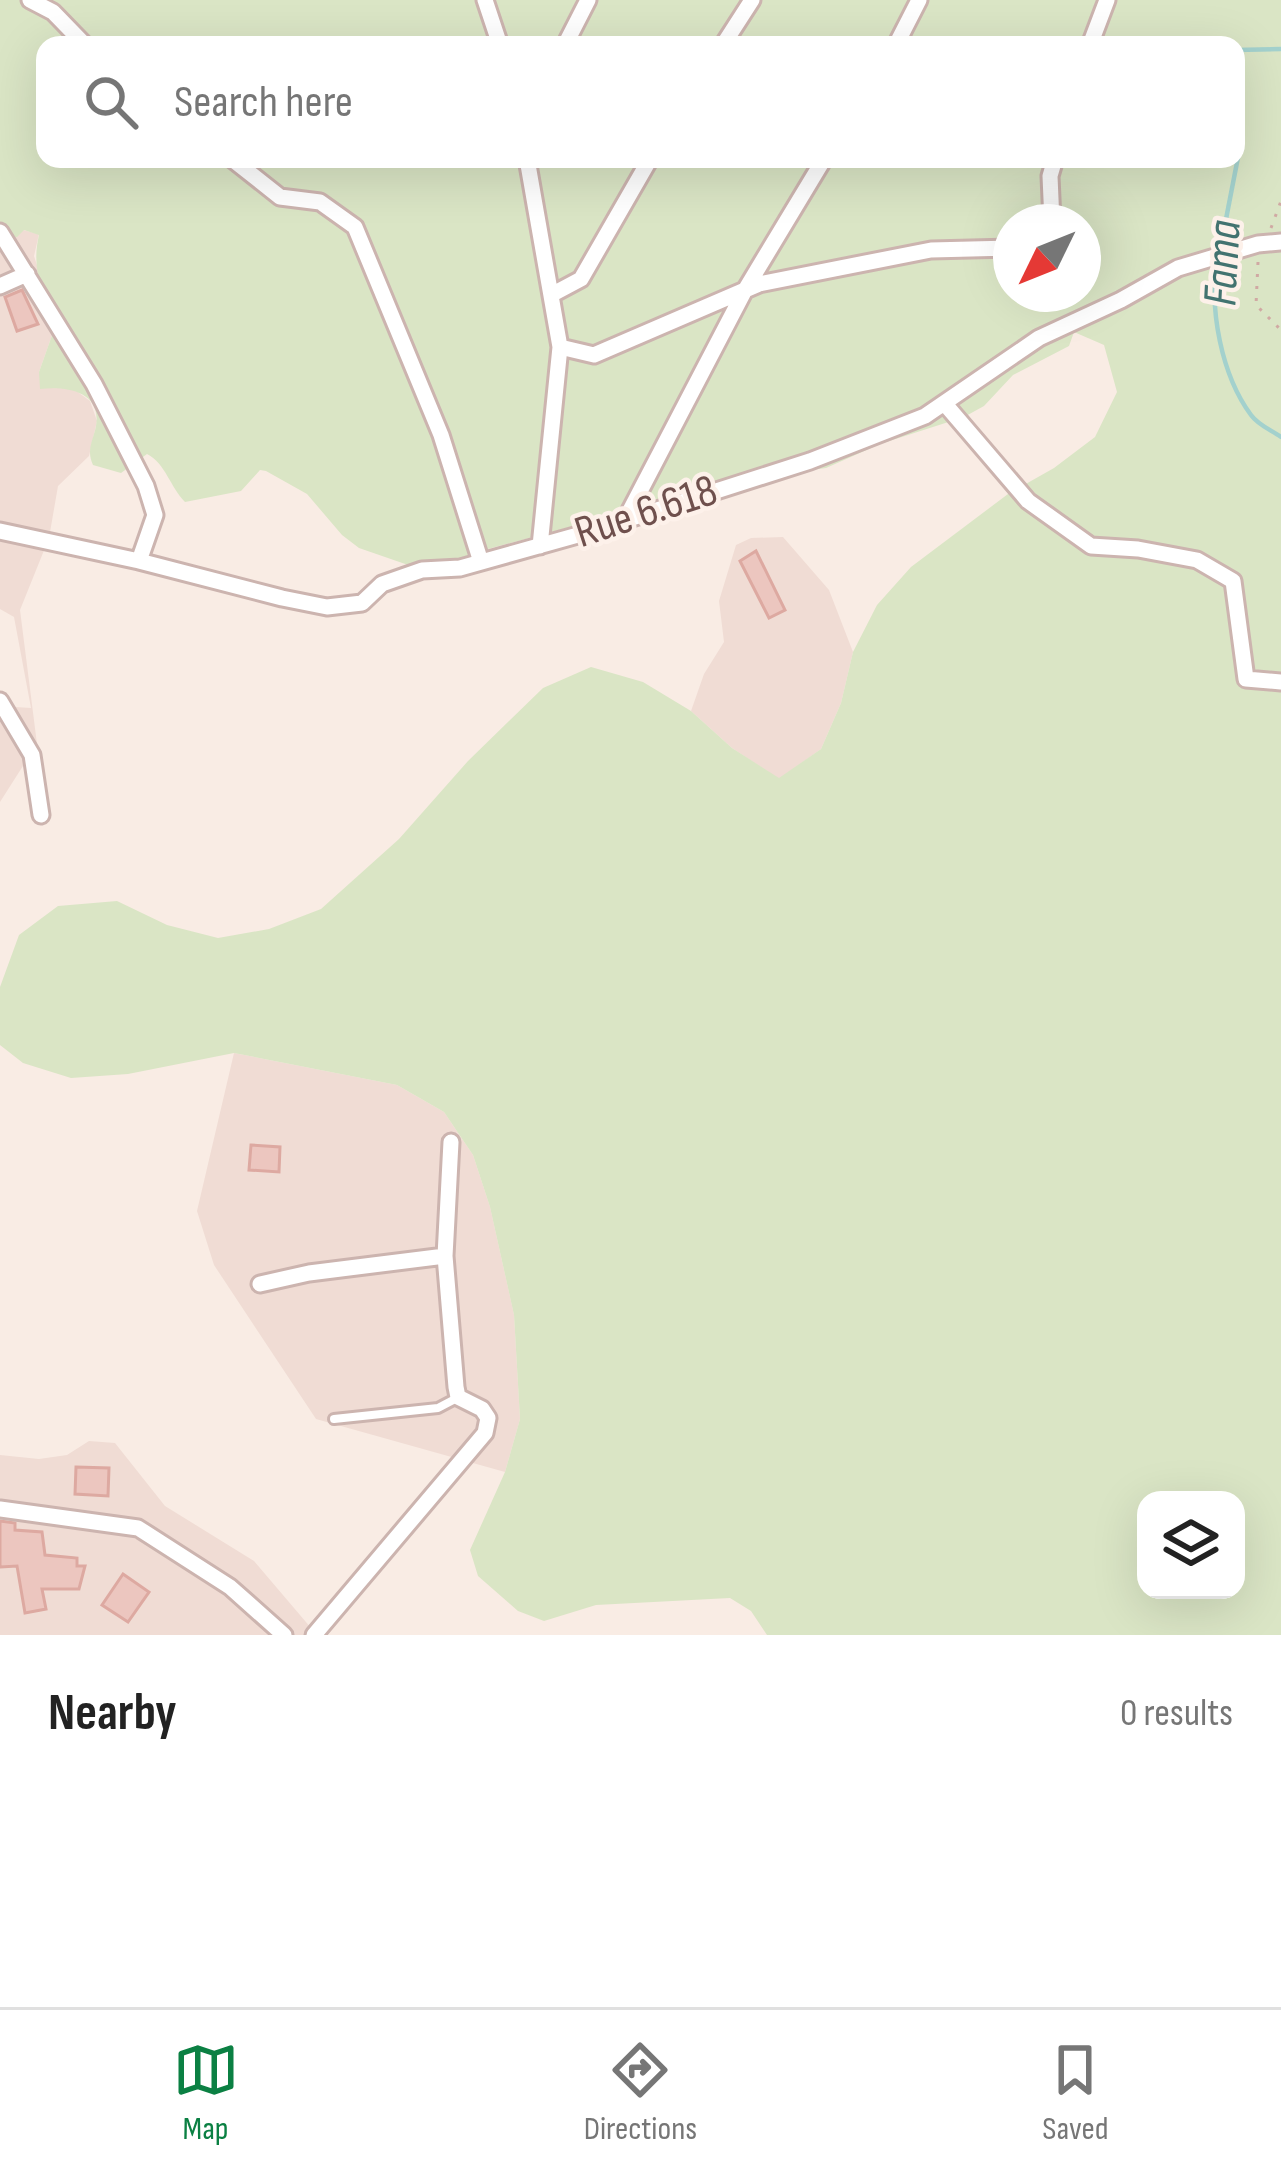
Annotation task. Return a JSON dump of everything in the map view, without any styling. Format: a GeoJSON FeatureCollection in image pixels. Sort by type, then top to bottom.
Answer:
{"type":"FeatureCollection","features":[{"type":"Feature","properties":{"kind":"street"},"geometry":{"type":"LineString","coordinates":[[30,0],[53,12],[76,36]]}},
{"type":"Feature","properties":{"kind":"street"},"geometry":{"type":"LineString","coordinates":[[485,0],[497,36]]}},
{"type":"Feature","properties":{"kind":"street"},"geometry":{"type":"LineString","coordinates":[[570,36],[588,0]]}},
{"type":"Feature","properties":{"kind":"street"},"geometry":{"type":"LineString","coordinates":[[729,36],[752,0]]}},
{"type":"Feature","properties":{"kind":"street"},"geometry":{"type":"LineString","coordinates":[[901,36],[919,0]]}},
{"type":"Feature","properties":{"kind":"street"},"geometry":{"type":"LineString","coordinates":[[1093,36],[1107,0]]}},
{"type":"Feature","properties":{"kind":"street"},"geometry":{"type":"LineString","coordinates":[[243,168],[280,197],[320,202],[355,226],[441,435],[481,562]]}},
{"type":"Feature","properties":{"kind":"street"},"geometry":{"type":"LineString","coordinates":[[529,168],[560,347],[540,545]]}},
{"type":"Feature","properties":{"kind":"street"},"geometry":{"type":"LineString","coordinates":[[551,295],[581,279],[645,168]]}},
{"type":"Feature","properties":{"kind":"street"},"geometry":{"type":"LineString","coordinates":[[625,520],[745,290],[819,168]]}},
{"type":"Feature","properties":{"kind":"street"},"geometry":{"type":"LineString","coordinates":[[1051,204],[1052,168]]}},
{"type":"Feature","properties":{"kind":"street"},"geometry":{"type":"LineString","coordinates":[[0,232],[94,384],[146,486],[155,515],[139,561]]}},
{"type":"Feature","properties":{"kind":"street","name":"Rue 6.618"},"geometry":{"type":"LineString","coordinates":[[0,531],[327,607],[362,603],[382,584],[422,570],[481,562],[625,520],[810,461],[925,416],[1040,338],[1178,268],[1258,244],[1281,242]]}},
{"type":"Feature","properties":{"kind":"street"},"geometry":{"type":"LineString","coordinates":[[560,347],[594,355],[759,284],[931,250],[993,248]]}},
{"type":"Feature","properties":{"kind":"street"},"geometry":{"type":"LineString","coordinates":[[0,286],[27,274]]}},
{"type":"Feature","properties":{"kind":"street"},"geometry":{"type":"LineString","coordinates":[[945,404],[1028,501],[1091,546],[1197,560],[1233,581],[1246,679],[1281,682]]}},
{"type":"Feature","properties":{"kind":"street"},"geometry":{"type":"LineString","coordinates":[[0,701],[32,755],[41,815]]}},
{"type":"Feature","properties":{"kind":"street"},"geometry":{"type":"LineString","coordinates":[[314,1635],[485,1433],[488,1418],[482,1409],[458,1397],[445,1256],[451,1142]]}},
{"type":"Feature","properties":{"kind":"street"},"geometry":{"type":"LineString","coordinates":[[260,1284],[445,1256]]}},
{"type":"Feature","properties":{"kind":"street"},"geometry":{"type":"LineString","coordinates":[[0,1509],[138,1528],[230,1587],[284,1635]]}},
{"type":"Feature","properties":{"kind":"lane"},"geometry":{"type":"LineString","coordinates":[[334,1419],[438,1408],[458,1397]]}},
{"type":"Feature","properties":{"kind":"path"},"geometry":{"type":"LineString","coordinates":[[1281,201],[1268,236],[1258,244],[1256,305],[1281,330]]}},
{"type":"Feature","properties":{"kind":"shaded area"},"geometry":{"type":"Polygon","coordinates":[[[23,230],[39,234],[34,256],[56,324],[39,372],[90,401],[97,421],[89,456],[58,486],[49,538],[20,610],[37,744],[0,802],[0,706],[31,708],[14,617],[0,609],[0,237],[23,230]]]}},
{"type":"Feature","properties":{"kind":"shaded area"},"geometry":{"type":"Polygon","coordinates":[[[783,537],[829,590],[853,652],[841,703],[821,749],[779,779],[732,748],[691,711],[704,674],[724,642],[719,601],[736,545],[751,538],[783,537]]]}},
{"type":"Feature","properties":{"kind":"shaded area"},"geometry":{"type":"Polygon","coordinates":[[[234,1053],[397,1085],[444,1112],[473,1155],[514,1315],[520,1419],[505,1472],[316,1419],[214,1265],[197,1211],[234,1053]]]}},
{"type":"Feature","properties":{"kind":"shaded area"},"geometry":{"type":"Polygon","coordinates":[[[89,1441],[115,1443],[165,1506],[254,1561],[317,1635],[0,1635],[0,1455],[39,1459],[67,1455],[89,1441]]]}},
{"type":"Feature","properties":{"kind":"green space"},"geometry":{"type":"Polygon","coordinates":[[[0,0],[1281,0],[1281,1635],[767,1635],[751,1611],[730,1598],[596,1605],[544,1621],[518,1611],[478,1576],[470,1550],[505,1472],[520,1419],[514,1315],[473,1155],[444,1112],[397,1085],[234,1053],[128,1074],[71,1078],[23,1063],[0,1045],[0,987],[19,935],[58,906],[117,901],[167,925],[218,938],[269,929],[321,909],[399,839],[468,761],[543,688],[591,667],[643,682],[691,711],[732,748],[779,778],[821,749],[841,703],[853,652],[877,605],[911,567],[1008,494],[1095,437],[1117,392],[1104,345],[1074,332],[1069,346],[1013,375],[984,406],[964,417],[880,444],[826,468],[782,474],[592,521],[477,552],[442,568],[411,566],[359,548],[307,494],[266,471],[260,470],[241,491],[185,502],[147,454],[121,473],[93,465],[93,405],[70,390],[40,389],[39,372],[56,324],[37,270],[39,235],[24,230],[17,237],[0,237],[0,0]]]}},
{"type":"Feature","properties":{"kind":"building"},"geometry":{"type":"Polygon","coordinates":[[[22,290],[38,324],[17,331],[5,297],[22,290]]]}},
{"type":"Feature","properties":{"kind":"building"},"geometry":{"type":"Polygon","coordinates":[[[756,551],[785,610],[769,618],[740,561],[756,551]]]}},
{"type":"Feature","properties":{"kind":"building"},"geometry":{"type":"Polygon","coordinates":[[[251,1145],[280,1147],[279,1172],[249,1170],[251,1145]]]}},
{"type":"Feature","properties":{"kind":"building"},"geometry":{"type":"Polygon","coordinates":[[[76,1467],[109,1468],[108,1496],[75,1494],[76,1467]]]}},
{"type":"Feature","properties":{"kind":"building"},"geometry":{"type":"Polygon","coordinates":[[[0,1521],[15,1523],[15,1530],[42,1532],[45,1555],[77,1558],[77,1566],[85,1566],[79,1589],[42,1589],[46,1609],[25,1613],[17,1566],[0,1567],[0,1521]]]}},
{"type":"Feature","properties":{"kind":"building"},"geometry":{"type":"Polygon","coordinates":[[[123,1574],[149,1592],[128,1622],[102,1605],[123,1574]]]}},
{"type":"Feature","properties":{"kind":"waterway","name":"Fama"},"geometry":{"type":"LineString","coordinates":[[1245,50],[1281,49]]}},
{"type":"Feature","properties":{"kind":"waterway","name":"Fama"},"geometry":{"type":"LineString","coordinates":[[1220,250],[1236,168]]}},
{"type":"Feature","properties":{"kind":"waterway","name":"Fama"},"geometry":{"type":"LineString","coordinates":[[1218,262],[1216,320],[1225,362],[1254,419],[1281,437]]}}]}
